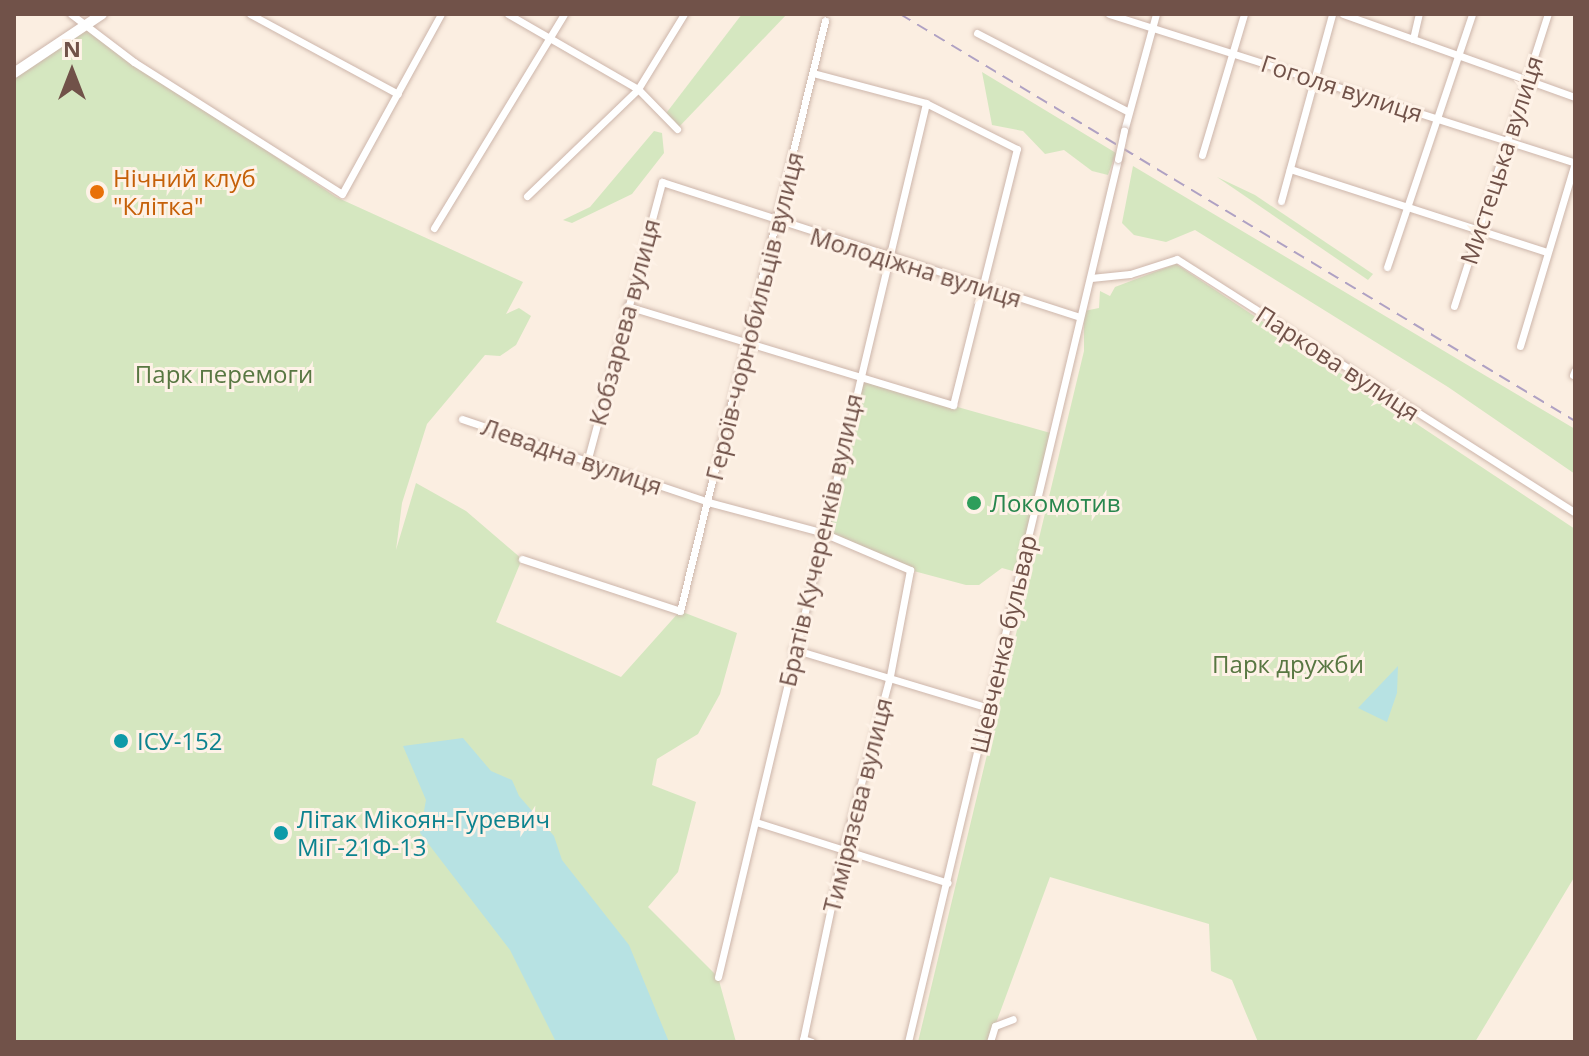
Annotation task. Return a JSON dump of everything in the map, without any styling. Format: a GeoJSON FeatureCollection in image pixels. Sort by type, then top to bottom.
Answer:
{"type":"FeatureCollection","features":[{"type":"Feature","properties":{"kind":"street"},"geometry":{"type":"LineString","coordinates":[[71,14],[134,62],[342,194],[441,14]]}},
{"type":"Feature","properties":{"kind":"street"},"geometry":{"type":"LineString","coordinates":[[14,73],[102,14]]}},
{"type":"Feature","properties":{"kind":"street"},"geometry":{"type":"LineString","coordinates":[[250,14],[398,94]]}},
{"type":"Feature","properties":{"kind":"street"},"geometry":{"type":"LineString","coordinates":[[508,14],[638,89],[677,129]]}},
{"type":"Feature","properties":{"kind":"street"},"geometry":{"type":"LineString","coordinates":[[434,228],[564,14]]}},
{"type":"Feature","properties":{"kind":"street"},"geometry":{"type":"LineString","coordinates":[[527,196],[638,89],[684,14]]}},
{"type":"Feature","properties":{"kind":"street","name":"Гоголя вулиця"},"geometry":{"type":"LineString","coordinates":[[1109,14],[1575,163]]}},
{"type":"Feature","properties":{"kind":"street","name":"Шевченка бульвар"},"geometry":{"type":"LineString","coordinates":[[908,1042],[1124,131],[1156,14]]}},
{"type":"Feature","properties":{"kind":"street"},"geometry":{"type":"LineString","coordinates":[[1202,155],[1244,14]]}},
{"type":"Feature","properties":{"kind":"street"},"geometry":{"type":"LineString","coordinates":[[1281,201],[1332,14]]}},
{"type":"Feature","properties":{"kind":"street"},"geometry":{"type":"LineString","coordinates":[[1343,14],[1575,97]]}},
{"type":"Feature","properties":{"kind":"street"},"geometry":{"type":"LineString","coordinates":[[1413,39],[1419,14]]}},
{"type":"Feature","properties":{"kind":"street"},"geometry":{"type":"LineString","coordinates":[[1387,267],[1472,14]]}},
{"type":"Feature","properties":{"kind":"street","name":"Мистецька вулиця"},"geometry":{"type":"LineString","coordinates":[[1454,306],[1548,14]]}},
{"type":"Feature","properties":{"kind":"street","name":"Героїв-чорнобильців вулиця"},"geometry":{"type":"LineString","coordinates":[[522,559],[680,611],[825,21]]}},
{"type":"Feature","properties":{"kind":"street"},"geometry":{"type":"LineString","coordinates":[[977,33],[1129,112]]}},
{"type":"Feature","properties":{"kind":"street"},"geometry":{"type":"LineString","coordinates":[[627,306],[858,379],[953,405],[1017,149],[926,103],[813,73]]}},
{"type":"Feature","properties":{"kind":"street","name":"Братів Кучеренків вулиця"},"geometry":{"type":"LineString","coordinates":[[718,977],[886,256],[926,103]]}},
{"type":"Feature","properties":{"kind":"street"},"geometry":{"type":"LineString","coordinates":[[1520,346],[1575,163]]}},
{"type":"Feature","properties":{"kind":"street"},"geometry":{"type":"LineString","coordinates":[[1290,169],[1406,210],[1547,252]]}},
{"type":"Feature","properties":{"kind":"street","name":"Молодіжна вулиця"},"geometry":{"type":"LineString","coordinates":[[662,182],[777,223],[1080,317]]}},
{"type":"Feature","properties":{"kind":"street","name":"Кобзарева вулиця"},"geometry":{"type":"LineString","coordinates":[[587,462],[662,182]]}},
{"type":"Feature","properties":{"kind":"street","name":"Паркова вулиця"},"geometry":{"type":"LineString","coordinates":[[1091,278],[1130,274],[1177,259],[1575,513]]}},
{"type":"Feature","properties":{"kind":"street","name":"Левадна вулиця"},"geometry":{"type":"LineString","coordinates":[[462,419],[708,502],[821,532],[910,570]]}},
{"type":"Feature","properties":{"kind":"street","name":"Тимірязєва вулиця"},"geometry":{"type":"LineString","coordinates":[[812,1042],[803,1039],[843,850],[890,676],[910,570]]}},
{"type":"Feature","properties":{"kind":"street"},"geometry":{"type":"LineString","coordinates":[[793,649],[988,708]]}},
{"type":"Feature","properties":{"kind":"street"},"geometry":{"type":"LineString","coordinates":[[756,822],[948,883]]}},
{"type":"Feature","properties":{"kind":"street"},"geometry":{"type":"LineString","coordinates":[[990,1042],[995,1026],[1013,1019]]}},
{"type":"Feature","properties":{"kind":"green space"},"geometry":{"type":"Polygon","coordinates":[[[742,14],[787,14],[677,129],[664,116],[742,14]]]}},
{"type":"Feature","properties":{"kind":"green space","name":"Парк перемоги"},"geometry":{"type":"Polygon","coordinates":[[[87,25],[134,62],[336,197],[523,282],[506,314],[519,308],[531,316],[516,345],[500,356],[485,355],[427,424],[402,503],[396,550],[416,483],[466,511],[522,559],[496,622],[621,677],[680,611],[737,633],[720,694],[698,734],[657,759],[652,785],[696,802],[678,872],[648,907],[718,977],[736,1042],[14,1042],[14,73],[87,25]]]}},
{"type":"Feature","properties":{"kind":"green space"},"geometry":{"type":"Polygon","coordinates":[[[982,72],[1116,153],[1108,175],[1092,171],[1064,150],[1045,154],[1023,131],[992,125],[982,72]]]}},
{"type":"Feature","properties":{"kind":"green space"},"geometry":{"type":"Polygon","coordinates":[[[654,131],[662,133],[664,153],[632,194],[572,223],[563,220],[590,207],[654,131]]]}},
{"type":"Feature","properties":{"kind":"green space"},"geometry":{"type":"Polygon","coordinates":[[[1133,166],[1575,429],[1575,474],[1448,387],[1195,230],[1166,242],[1134,235],[1122,223],[1133,166]]]}},
{"type":"Feature","properties":{"kind":"green space"},"geometry":{"type":"Polygon","coordinates":[[[1217,177],[1255,195],[1373,274],[1368,280],[1217,177]]]}},
{"type":"Feature","properties":{"kind":"green space","name":"Парк дружби"},"geometry":{"type":"Polygon","coordinates":[[[1176,264],[1575,529],[1575,876],[1475,1042],[1258,1042],[1232,980],[1211,971],[1209,924],[1050,877],[989,1042],[918,1042],[1084,351],[1084,311],[1099,308],[1100,291],[1110,296],[1115,287],[1176,264]]]}},
{"type":"Feature","properties":{"kind":"green space"},"geometry":{"type":"Polygon","coordinates":[[[858,379],[1054,434],[1020,573],[1002,568],[979,585],[966,585],[910,570],[821,532],[858,379]]]}},
{"type":"Feature","properties":{"kind":"water"},"geometry":{"type":"Polygon","coordinates":[[[1398,666],[1397,693],[1387,722],[1358,708],[1398,666]]]}},
{"type":"Feature","properties":{"kind":"water"},"geometry":{"type":"Polygon","coordinates":[[[463,738],[491,771],[512,780],[519,796],[554,836],[562,860],[629,945],[669,1042],[556,1042],[510,950],[420,833],[426,800],[403,746],[463,738]]]}},
{"type":"Feature","properties":{"kind":"railway"},"geometry":{"type":"LineString","coordinates":[[900,14],[1575,421]]}},
{"type":"Feature","properties":{"kind":"place","name":"Нічний клуб \"Клітка\""},"geometry":{"type":"Point","coordinates":[97,192]}},
{"type":"Feature","properties":{"kind":"place","name":"Локомотив"},"geometry":{"type":"Point","coordinates":[974,503]}},
{"type":"Feature","properties":{"kind":"place","name":"ІСУ-152"},"geometry":{"type":"Point","coordinates":[121,741]}},
{"type":"Feature","properties":{"kind":"place","name":"Літак Мікоян-Гуревич МiГ-21Ф-13"},"geometry":{"type":"Point","coordinates":[281,833]}}]}
